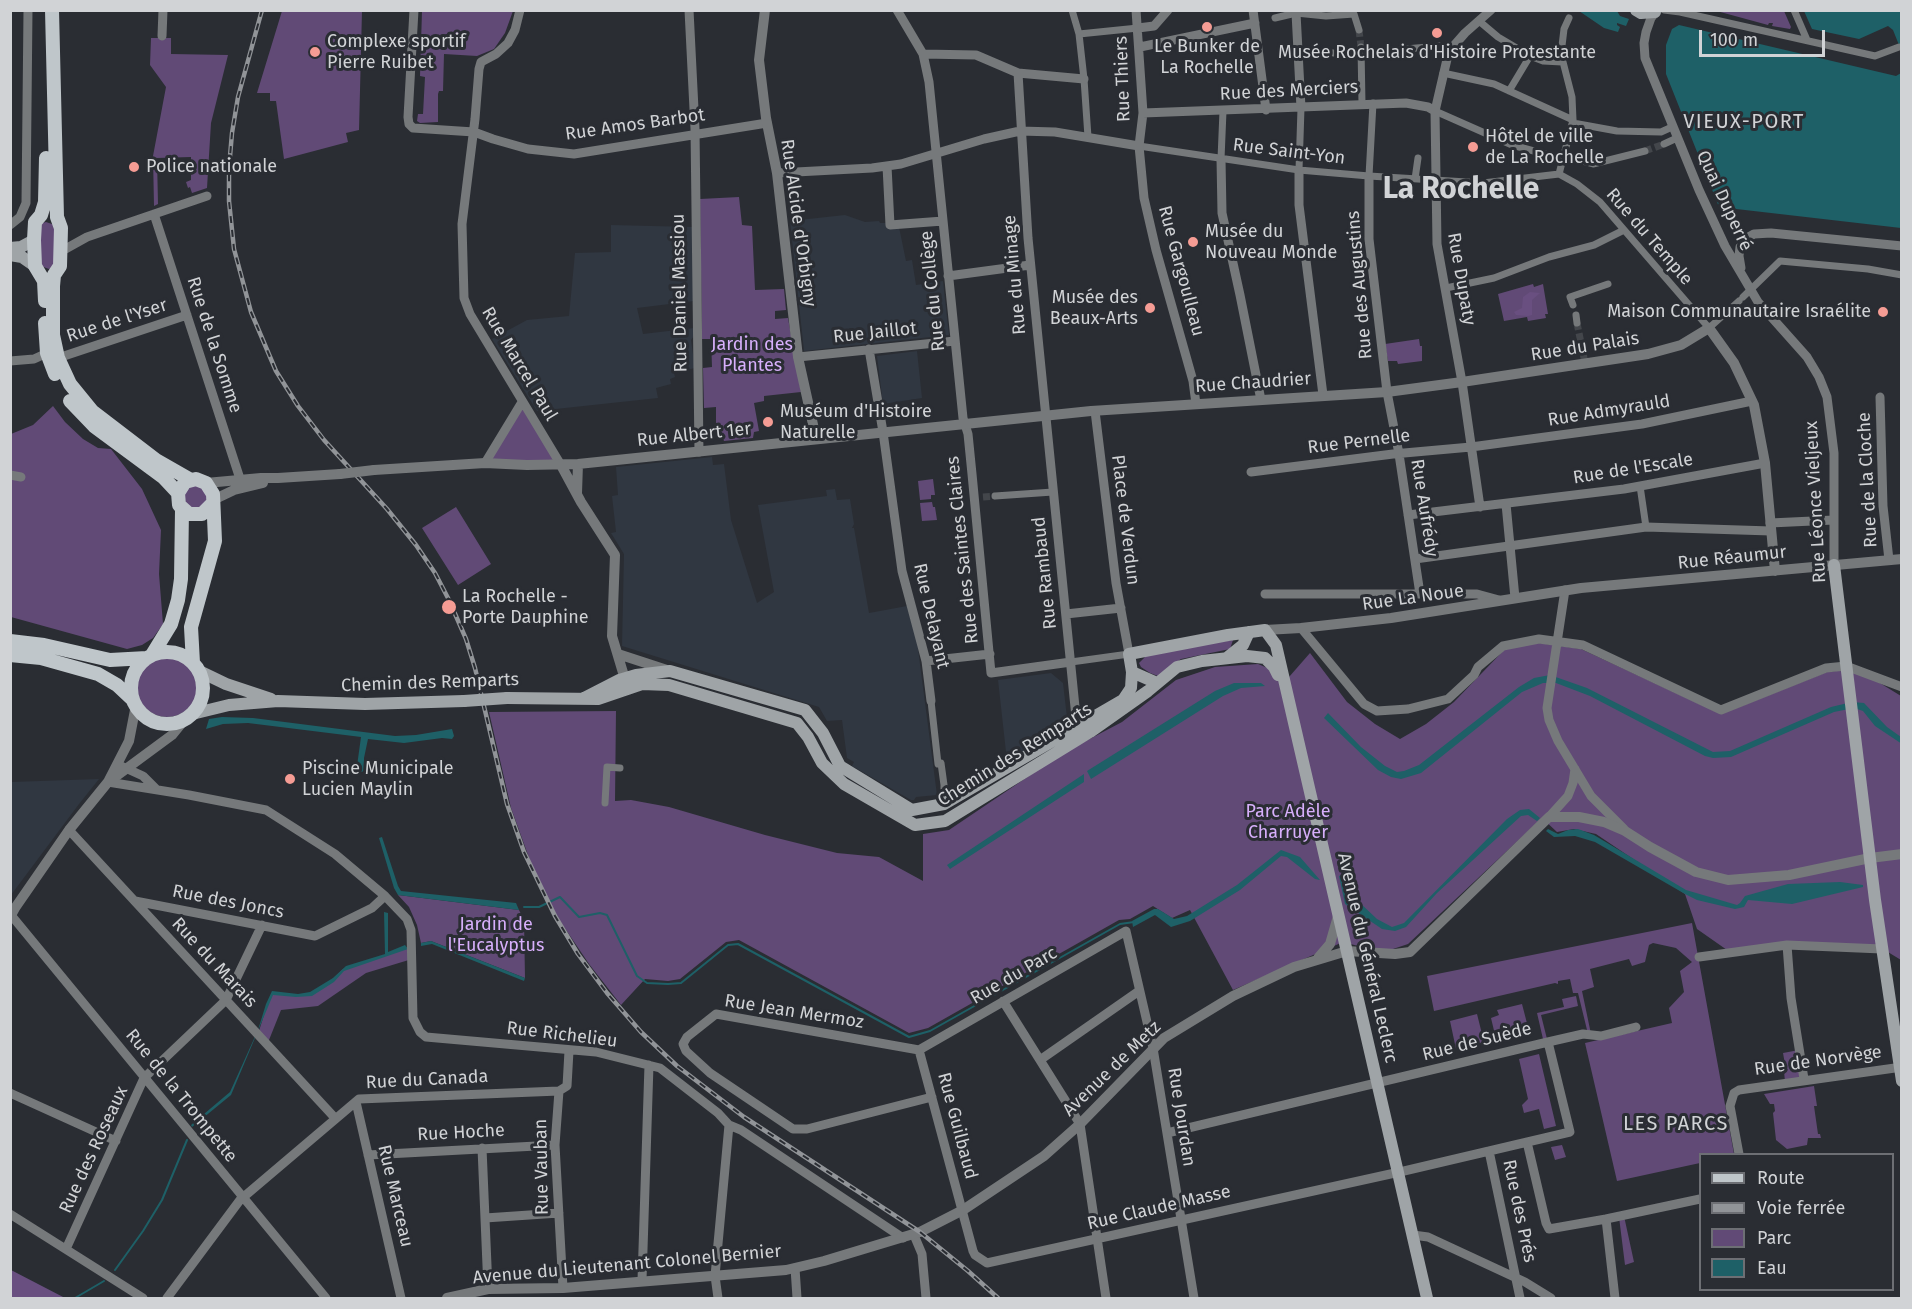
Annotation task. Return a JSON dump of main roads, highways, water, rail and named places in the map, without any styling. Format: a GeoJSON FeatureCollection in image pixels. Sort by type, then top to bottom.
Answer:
{"type":"FeatureCollection","features":[{"type":"Feature","properties":{"kind":"main road"},"geometry":{"type":"LineString","coordinates":[[43,272],[60,266],[51,10]]}},
{"type":"Feature","properties":{"kind":"main road"},"geometry":{"type":"LineString","coordinates":[[1636,10],[1641,13],[1659,11]]}},
{"type":"Feature","properties":{"kind":"main road"},"geometry":{"type":"LineString","coordinates":[[51,55],[46,91],[45,202],[41,215],[35,222],[34,240],[43,272],[53,335],[52,355],[62,388],[80,413],[162,477],[178,493]]}},
{"type":"Feature","properties":{"kind":"main road"},"geometry":{"type":"LineString","coordinates":[[41,215],[46,213],[59,223]]}},
{"type":"Feature","properties":{"kind":"main road"},"geometry":{"type":"LineString","coordinates":[[10,248],[21,247],[34,240]]}},
{"type":"Feature","properties":{"kind":"main road"},"geometry":{"type":"LineString","coordinates":[[10,255],[22,257],[43,272]]}},
{"type":"Feature","properties":{"kind":"main road"},"geometry":{"type":"LineString","coordinates":[[52,355],[70,384],[92,411],[156,460],[191,480]]}},
{"type":"Feature","properties":{"kind":"main road"},"geometry":{"type":"LineString","coordinates":[[134,703],[131,692],[133,676],[171,624],[178,600],[182,579],[182,510],[177,499],[178,493],[185,482],[202,480],[213,494],[215,541],[191,627],[196,667]]}},
{"type":"Feature","properties":{"kind":"main road"},"geometry":{"type":"LineString","coordinates":[[182,510],[196,515],[206,512],[213,502]]}},
{"type":"Feature","properties":{"kind":"main road","name":"Rue Léonce Vieljeux"},"geometry":{"type":"LineString","coordinates":[[1834,565],[1870,858],[1902,1081]]}},
{"type":"Feature","properties":{"kind":"main road","name":"Avenue du Général Leclerc"},"geometry":{"type":"LineString","coordinates":[[1249,632],[1265,630],[1276,645],[1427,1299]]}},
{"type":"Feature","properties":{"kind":"main road"},"geometry":{"type":"LineString","coordinates":[[1228,657],[1243,645],[1249,632]]}},
{"type":"Feature","properties":{"kind":"main road","name":"Chemin des Remparts"},"geometry":{"type":"LineString","coordinates":[[189,717],[229,705],[278,701],[365,704],[507,698],[598,699],[626,684],[636,675],[670,671],[805,710],[823,732],[840,766],[912,810],[944,804],[1123,700],[1131,688],[1132,672],[1129,654],[1249,632]]}},
{"type":"Feature","properties":{"kind":"main road"},"geometry":{"type":"LineString","coordinates":[[10,641],[44,645],[110,660],[149,657],[173,652],[188,658],[196,667],[202,679],[203,694],[197,708],[189,717],[169,724],[153,721],[140,712],[117,684],[99,674],[56,661],[10,655]]}},
{"type":"Feature","properties":{"kind":"main road","name":"Chemin des Remparts"},"geometry":{"type":"LineString","coordinates":[[626,684],[669,685],[797,723],[808,737],[822,763],[842,783],[915,825],[945,821],[1090,732],[1177,667],[1228,657],[1265,658],[1278,674],[1286,694]]}},
{"type":"Feature","properties":{"kind":"main road","name":"Chemin des Remparts"},"geometry":{"type":"LineString","coordinates":[[196,667],[226,684],[278,701]]}},
{"type":"Feature","properties":{"kind":"main road"},"geometry":{"type":"LineString","coordinates":[[1132,672],[1157,682]]}},
{"type":"Feature","properties":{"kind":"water"},"geometry":{"type":"Polygon","coordinates":[[[1579,11],[1617,11],[1620,16],[1629,19],[1626,26],[1617,23],[1620,27],[1618,32],[1604,28],[1579,11]]]}},
{"type":"Feature","properties":{"kind":"water"},"geometry":{"type":"Polygon","coordinates":[[[1804,11],[1901,11],[1901,50],[1893,30],[1888,26],[1859,39],[1812,29],[1804,11]]]}},
{"type":"Feature","properties":{"kind":"water"},"geometry":{"type":"Polygon","coordinates":[[[1679,25],[1896,76],[1901,73],[1901,228],[1719,207],[1666,74],[1666,45],[1672,29],[1679,25]]]}},
{"type":"Feature","properties":{"kind":"water"},"geometry":{"type":"Polygon","coordinates":[[[1550,675],[1587,688],[1713,752],[1730,751],[1831,707],[1852,702],[1864,703],[1887,727],[1901,737],[1902,744],[1875,726],[1863,711],[1854,708],[1834,712],[1731,757],[1713,758],[1705,756],[1590,696],[1556,683],[1543,683],[1522,692],[1421,773],[1401,779],[1378,770],[1324,718],[1328,713],[1361,747],[1385,766],[1397,772],[1404,771],[1419,765],[1519,687],[1534,678],[1550,675]]]}},
{"type":"Feature","properties":{"kind":"water"},"geometry":{"type":"Polygon","coordinates":[[[1234,683],[1261,683],[1265,686],[1241,688],[1223,696],[1091,779],[1087,771],[1215,691],[1234,683]]]}},
{"type":"Feature","properties":{"kind":"water"},"geometry":{"type":"Polygon","coordinates":[[[253,718],[395,736],[452,729],[454,736],[452,739],[442,738],[404,743],[368,739],[364,771],[361,772],[357,766],[361,737],[248,723],[223,724],[206,729],[209,719],[253,718]]]}},
{"type":"Feature","properties":{"kind":"water"},"geometry":{"type":"Polygon","coordinates":[[[1084,774],[1084,782],[950,869],[947,865],[1084,774]]]}},
{"type":"Feature","properties":{"kind":"water"},"geometry":{"type":"Polygon","coordinates":[[[1529,809],[1540,818],[1537,821],[1528,815],[1521,816],[1437,893],[1406,927],[1395,931],[1382,929],[1345,904],[1339,876],[1342,875],[1359,902],[1377,919],[1392,927],[1404,923],[1507,819],[1520,810],[1529,809]]]}},
{"type":"Feature","properties":{"kind":"water"},"geometry":{"type":"Polygon","coordinates":[[[1548,829],[1558,834],[1578,829],[1594,835],[1686,890],[1737,905],[1745,896],[1788,884],[1840,882],[1863,885],[1863,887],[1792,904],[1748,900],[1744,907],[1735,909],[1697,900],[1595,842],[1575,836],[1554,837],[1546,831],[1548,829]]]}},
{"type":"Feature","properties":{"kind":"water"},"geometry":{"type":"Polygon","coordinates":[[[382,837],[401,891],[516,903],[519,910],[398,895],[379,838],[382,837]]]}},
{"type":"Feature","properties":{"kind":"water"},"geometry":{"type":"Polygon","coordinates":[[[1281,850],[1300,857],[1320,880],[1315,879],[1287,857],[1281,856],[1240,890],[1190,921],[1171,927],[1155,915],[1133,927],[1132,921],[1154,909],[1174,919],[1187,916],[1237,885],[1281,850]]]}},
{"type":"Feature","properties":{"kind":"water"},"geometry":{"type":"Polygon","coordinates":[[[384,912],[388,913],[388,952],[405,945],[408,949],[344,971],[334,982],[312,996],[273,995],[231,1095],[192,1127],[191,1125],[230,1092],[258,1030],[272,991],[298,994],[310,992],[333,978],[346,966],[385,954],[384,912]]]}},
{"type":"Feature","properties":{"kind":"water"},"geometry":{"type":"Polygon","coordinates":[[[431,941],[525,978],[524,981],[432,944],[421,946],[421,943],[431,941]]]}},
{"type":"Feature","properties":{"kind":"waterway"},"geometry":{"type":"LineString","coordinates":[[524,907],[539,907],[560,897],[579,917],[600,913],[607,915],[637,976],[647,983],[681,983],[728,945],[738,944],[909,1037],[930,1031],[1120,924],[1134,922]]}},
{"type":"Feature","properties":{"kind":"waterway"},"geometry":{"type":"LineString","coordinates":[[115,1270],[162,1200],[187,1140]]}},
{"type":"Feature","properties":{"kind":"waterway"},"geometry":{"type":"LineString","coordinates":[[75,1298],[104,1281]]}},
{"type":"Feature","properties":{"kind":"tunnel"},"geometry":{"type":"LineString","coordinates":[[1359,30],[1361,47]]}},
{"type":"Feature","properties":{"kind":"tunnel"},"geometry":{"type":"LineString","coordinates":[[1645,151],[1664,144]]}},
{"type":"Feature","properties":{"kind":"tunnel"},"geometry":{"type":"LineString","coordinates":[[1577,323],[1585,363]]}},
{"type":"Feature","properties":{"kind":"tunnel"},"geometry":{"type":"LineString","coordinates":[[983,497],[995,496]]}},
{"type":"Feature","properties":{"kind":"railway"},"geometry":{"type":"LineString","coordinates":[[262,10],[238,97],[229,168],[229,201],[234,249],[251,312],[276,371],[298,406],[324,440],[387,509],[416,545],[435,573],[449,600],[466,639],[475,668],[507,804],[524,852],[555,916],[578,954],[607,993],[641,1032],[677,1066],[744,1117],[920,1232],[998,1298]]}},
{"type":"Feature","properties":{"kind":"place","name":"Le Bunker de La Rochelle"},"geometry":{"type":"Point","coordinates":[1207,27]}},
{"type":"Feature","properties":{"kind":"place","name":"Musée Rochelais d'Histoire Protestante"},"geometry":{"type":"Point","coordinates":[1437,33]}},
{"type":"Feature","properties":{"kind":"place","name":"Complexe sportif Pierre Ruibet"},"geometry":{"type":"Point","coordinates":[315,52]}},
{"type":"Feature","properties":{"kind":"place","name":"Hôtel de ville de La Rochelle"},"geometry":{"type":"Point","coordinates":[1473,147]}},
{"type":"Feature","properties":{"kind":"place","name":"Police nationale"},"geometry":{"type":"Point","coordinates":[134,167]}},
{"type":"Feature","properties":{"kind":"place","name":"Musée du Nouveau Monde"},"geometry":{"type":"Point","coordinates":[1193,242]}},
{"type":"Feature","properties":{"kind":"place","name":"Musée des Beaux-Arts"},"geometry":{"type":"Point","coordinates":[1150,308]}},
{"type":"Feature","properties":{"kind":"place","name":"Maison Communautaire Israélite"},"geometry":{"type":"Point","coordinates":[1883,312]}},
{"type":"Feature","properties":{"kind":"place","name":"Muséum d'Histoire Naturelle"},"geometry":{"type":"Point","coordinates":[768,422]}},
{"type":"Feature","properties":{"kind":"place","name":"La Rochelle - Porte Dauphine"},"geometry":{"type":"Point","coordinates":[449,607]}},
{"type":"Feature","properties":{"kind":"place","name":"Piscine Municipale Lucien Maylin"},"geometry":{"type":"Point","coordinates":[290,779]}},
{"type":"Feature","properties":{"kind":"district","name":"VIEUX-PORT"},"geometry":{"type":"Point","coordinates":[1744,122]}},
{"type":"Feature","properties":{"kind":"district","name":"La Rochelle"},"geometry":{"type":"Point","coordinates":[1461,190]}},
{"type":"Feature","properties":{"kind":"district","name":"LES PARCS"},"geometry":{"type":"Point","coordinates":[1676,1124]}},
{"type":"Feature","properties":{"kind":"park label","name":"Jardin des Plantes"},"geometry":{"type":"Point","coordinates":[752,355]}},
{"type":"Feature","properties":{"kind":"park label","name":"Parc Adèle Charruyer"},"geometry":{"type":"Point","coordinates":[1288,822]}},
{"type":"Feature","properties":{"kind":"park label","name":"Jardin de l'Eucalyptus"},"geometry":{"type":"Point","coordinates":[496,935]}}]}
